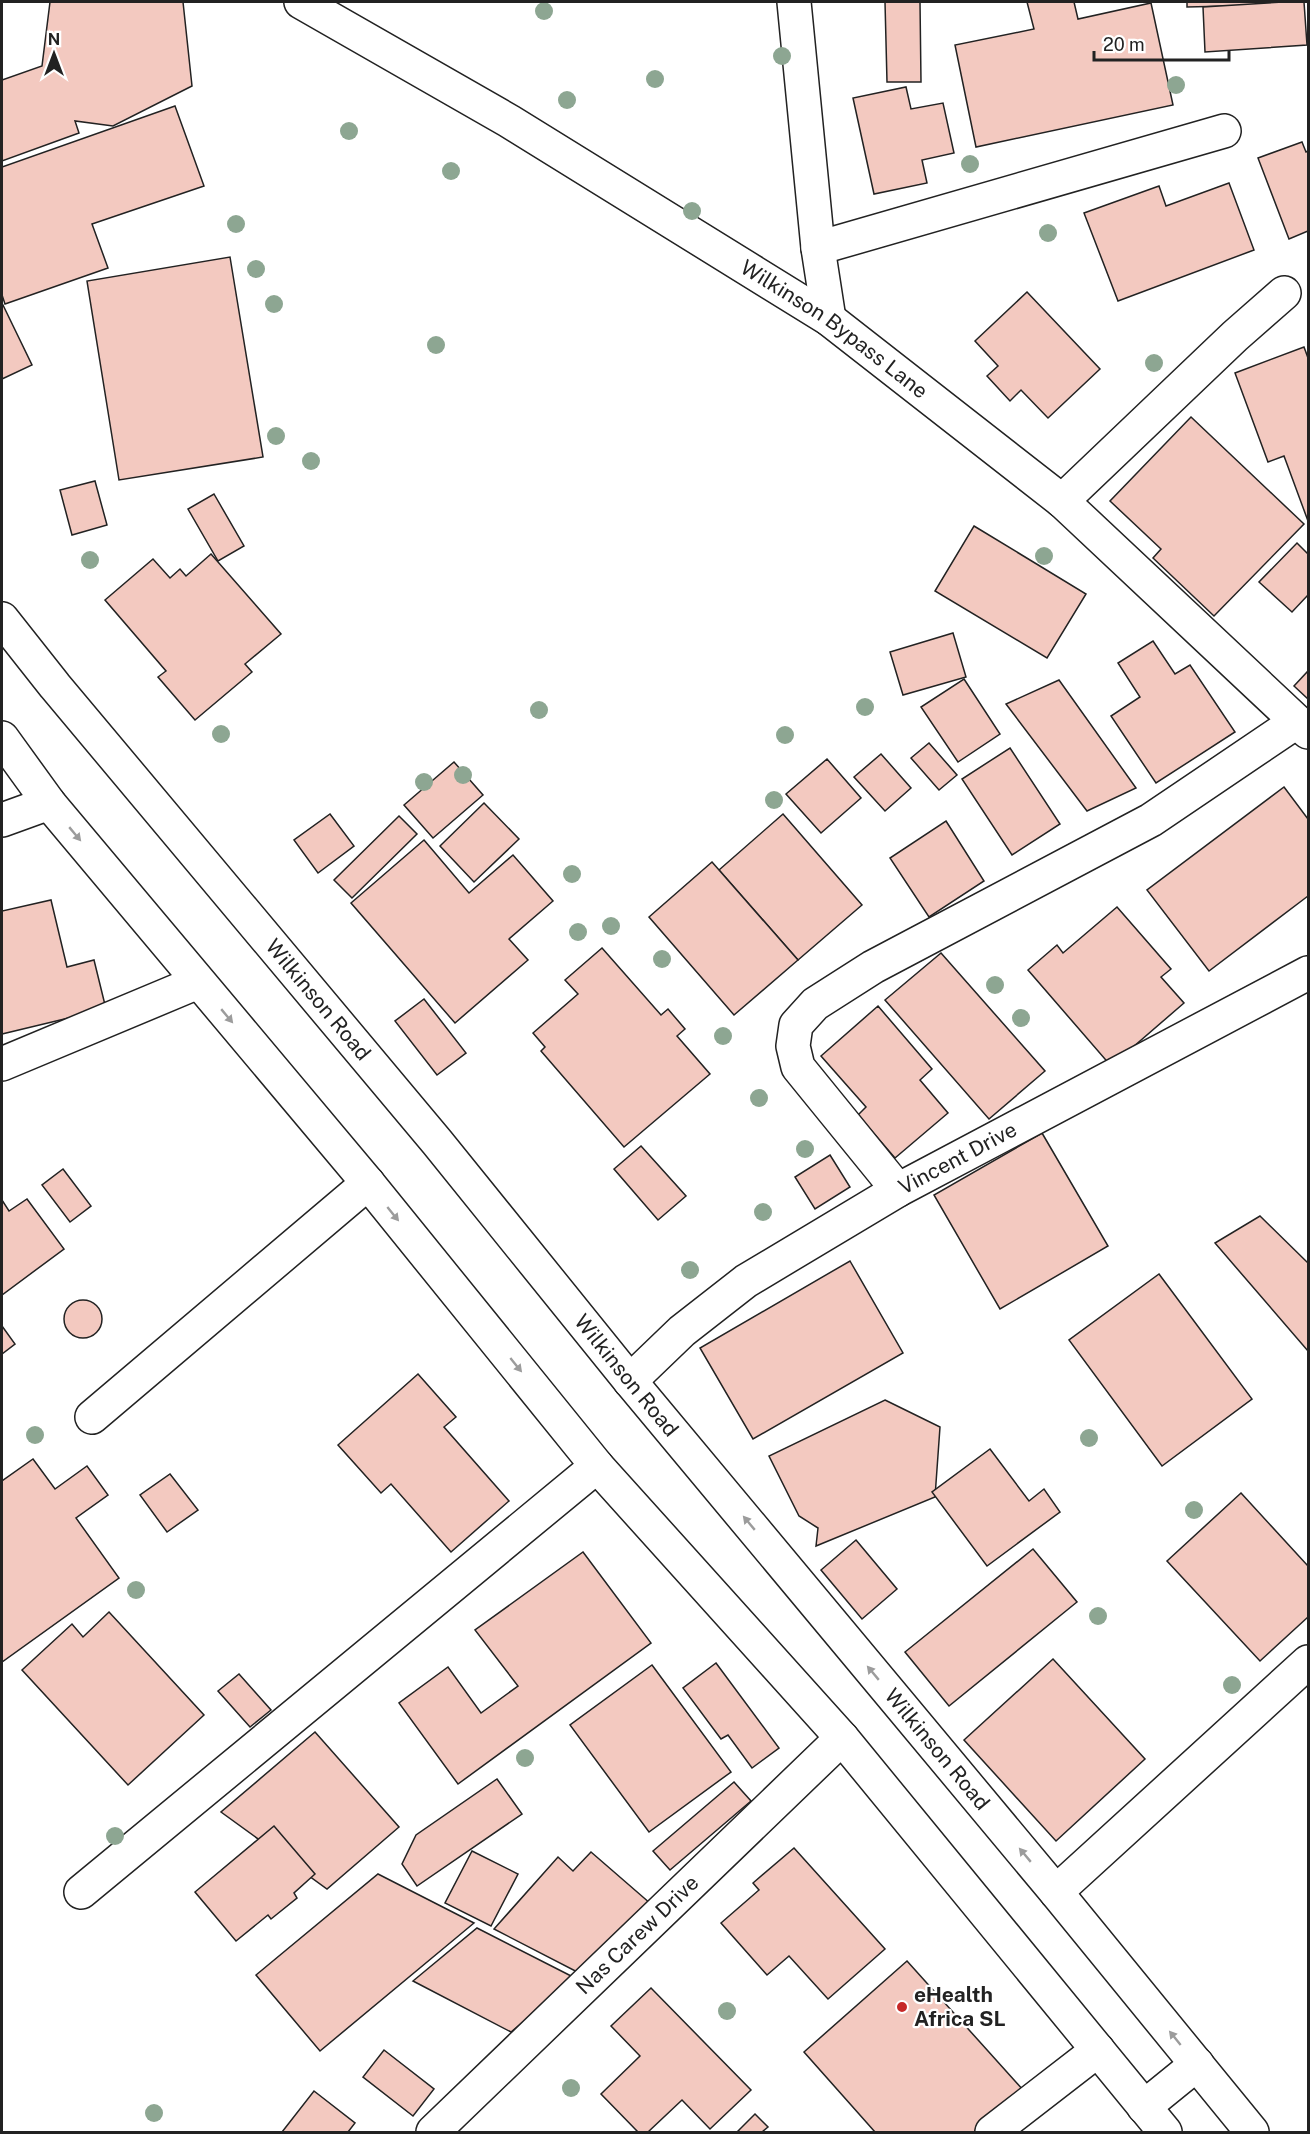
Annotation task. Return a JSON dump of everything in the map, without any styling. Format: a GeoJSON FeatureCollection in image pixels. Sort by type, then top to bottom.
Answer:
{"type":"FeatureCollection","features":[{"type":"Feature","properties":{"kind":"street","name":"Wilkinson Bypass Lane"},"geometry":{"type":"LineString","coordinates":[[301,2],[509,121],[829,319],[1062,501],[1302,727]]}},
{"type":"Feature","properties":{"kind":"street"},"geometry":{"type":"LineString","coordinates":[[794,2],[818,248],[829,319]]}},
{"type":"Feature","properties":{"kind":"street"},"geometry":{"type":"LineString","coordinates":[[818,248],[1224,131]]}},
{"type":"Feature","properties":{"kind":"street"},"geometry":{"type":"LineString","coordinates":[[1062,501],[1234,336],[1284,293]]}},
{"type":"Feature","properties":{"kind":"street","name":"Wilkinson Road"},"geometry":{"type":"LineString","coordinates":[[2,619],[55,686],[437,1142],[630,1381],[1056,1892],[1252,2133]]}},
{"type":"Feature","properties":{"kind":"street"},"geometry":{"type":"LineString","coordinates":[[898,1190],[798,1067],[793,1046],[796,1025],[815,1004],[873,967],[1151,820],[1302,727]]}},
{"type":"Feature","properties":{"kind":"street"},"geometry":{"type":"LineString","coordinates":[[2,738],[50,803],[368,1183],[597,1466],[842,1738],[1165,2133]]}},
{"type":"Feature","properties":{"kind":"street"},"geometry":{"type":"LineString","coordinates":[[2,820],[50,803]]}},
{"type":"Feature","properties":{"kind":"street","name":"Vincent Drive"},"geometry":{"type":"LineString","coordinates":[[630,1381],[682,1331],[746,1281],[898,1190],[1308,973]]}},
{"type":"Feature","properties":{"kind":"street"},"geometry":{"type":"LineString","coordinates":[[2,1064],[198,982]]}},
{"type":"Feature","properties":{"kind":"street"},"geometry":{"type":"LineString","coordinates":[[92,1417],[368,1183]]}},
{"type":"Feature","properties":{"kind":"street"},"geometry":{"type":"LineString","coordinates":[[81,1892],[597,1466]]}},
{"type":"Feature","properties":{"kind":"street"},"geometry":{"type":"LineString","coordinates":[[1056,1892],[1308,1662]]}},
{"type":"Feature","properties":{"kind":"street","name":"Nas Carew Drive"},"geometry":{"type":"LineString","coordinates":[[433,2133],[842,1738]]}},
{"type":"Feature","properties":{"kind":"street"},"geometry":{"type":"LineString","coordinates":[[992,2133],[1098,2050]]}},
{"type":"Feature","properties":{"kind":"street"},"geometry":{"type":"LineString","coordinates":[[1144,2107],[1197,2064]]}},
{"type":"Feature","properties":{"kind":"building"},"geometry":{"type":"Polygon","coordinates":[[[50,2],[183,2],[192,86],[113,126],[75,121],[79,133],[2,161],[2,80],[42,66],[50,2]]]}},
{"type":"Feature","properties":{"kind":"building"},"geometry":{"type":"Polygon","coordinates":[[[885,2],[920,2],[921,82],[887,82],[885,2]]]}},
{"type":"Feature","properties":{"kind":"building"},"geometry":{"type":"Polygon","coordinates":[[[1027,2],[1074,2],[1078,19],[1151,3],[1173,105],[976,147],[955,45],[1034,29],[1027,2]]]}},
{"type":"Feature","properties":{"kind":"building"},"geometry":{"type":"Polygon","coordinates":[[[1187,2],[1275,2],[1275,5],[1187,7],[1187,2]]]}},
{"type":"Feature","properties":{"kind":"building"},"geometry":{"type":"Polygon","coordinates":[[[1304,2],[1307,45],[1205,52],[1203,7],[1304,2]]]}},
{"type":"Feature","properties":{"kind":"building"},"geometry":{"type":"Polygon","coordinates":[[[906,87],[911,109],[943,103],[954,153],[922,160],[927,183],[874,194],[853,98],[906,87]]]}},
{"type":"Feature","properties":{"kind":"building"},"geometry":{"type":"Polygon","coordinates":[[[175,106],[204,186],[92,224],[108,268],[5,304],[2,295],[2,167],[175,106]]]}},
{"type":"Feature","properties":{"kind":"building"},"geometry":{"type":"Polygon","coordinates":[[[1302,142],[1306,152],[1308,151],[1308,231],[1289,239],[1258,158],[1302,142]]]}},
{"type":"Feature","properties":{"kind":"building"},"geometry":{"type":"Polygon","coordinates":[[[1229,183],[1254,250],[1118,301],[1084,213],[1159,186],[1166,206],[1229,183]]]}},
{"type":"Feature","properties":{"kind":"building"},"geometry":{"type":"Polygon","coordinates":[[[230,257],[263,457],[119,480],[87,281],[230,257]]]}},
{"type":"Feature","properties":{"kind":"building"},"geometry":{"type":"Polygon","coordinates":[[[1027,292],[1100,369],[1048,418],[1021,390],[1010,401],[987,376],[998,366],[975,341],[1027,292]]]}},
{"type":"Feature","properties":{"kind":"building"},"geometry":{"type":"Polygon","coordinates":[[[2,303],[32,365],[2,379],[2,303]]]}},
{"type":"Feature","properties":{"kind":"building"},"geometry":{"type":"Polygon","coordinates":[[[1304,347],[1308,358],[1308,521],[1284,456],[1268,462],[1235,373],[1304,347]]]}},
{"type":"Feature","properties":{"kind":"building"},"geometry":{"type":"Polygon","coordinates":[[[1191,417],[1304,524],[1214,616],[1153,558],[1161,549],[1110,501],[1191,417]]]}},
{"type":"Feature","properties":{"kind":"building"},"geometry":{"type":"Polygon","coordinates":[[[95,481],[107,525],[72,535],[60,490],[95,481]]]}},
{"type":"Feature","properties":{"kind":"building"},"geometry":{"type":"Polygon","coordinates":[[[214,494],[244,546],[218,561],[188,509],[214,494]]]}},
{"type":"Feature","properties":{"kind":"building"},"geometry":{"type":"Polygon","coordinates":[[[974,526],[1086,594],[1047,658],[935,591],[974,526]]]}},
{"type":"Feature","properties":{"kind":"building"},"geometry":{"type":"Polygon","coordinates":[[[1297,543],[1308,554],[1308,595],[1292,612],[1259,582],[1297,543]]]}},
{"type":"Feature","properties":{"kind":"building"},"geometry":{"type":"Polygon","coordinates":[[[211,554],[281,634],[245,664],[252,672],[195,720],[158,677],[166,671],[105,600],[153,559],[170,578],[180,569],[186,576],[211,554]]]}},
{"type":"Feature","properties":{"kind":"building"},"geometry":{"type":"Polygon","coordinates":[[[953,633],[966,677],[903,695],[890,652],[953,633]]]}},
{"type":"Feature","properties":{"kind":"building"},"geometry":{"type":"Polygon","coordinates":[[[1153,641],[1175,674],[1190,665],[1235,732],[1156,783],[1111,716],[1140,697],[1118,663],[1153,641]]]}},
{"type":"Feature","properties":{"kind":"building"},"geometry":{"type":"Polygon","coordinates":[[[1308,671],[1308,699],[1294,686],[1308,671]]]}},
{"type":"Feature","properties":{"kind":"building"},"geometry":{"type":"Polygon","coordinates":[[[964,679],[1000,734],[958,762],[921,707],[964,679]]]}},
{"type":"Feature","properties":{"kind":"building"},"geometry":{"type":"Polygon","coordinates":[[[1059,680],[1136,788],[1087,811],[1006,704],[1059,680]]]}},
{"type":"Feature","properties":{"kind":"building"},"geometry":{"type":"Polygon","coordinates":[[[929,743],[957,775],[939,790],[911,758],[929,743]]]}},
{"type":"Feature","properties":{"kind":"building"},"geometry":{"type":"Polygon","coordinates":[[[1010,748],[1060,824],[1012,855],[962,779],[1010,748]]]}},
{"type":"Feature","properties":{"kind":"building"},"geometry":{"type":"Polygon","coordinates":[[[881,754],[911,788],[885,811],[854,777],[881,754]]]}},
{"type":"Feature","properties":{"kind":"building"},"geometry":{"type":"Polygon","coordinates":[[[827,759],[861,798],[821,833],[786,794],[827,759]]]}},
{"type":"Feature","properties":{"kind":"building"},"geometry":{"type":"Polygon","coordinates":[[[454,762],[483,795],[433,838],[404,805],[454,762]]]}},
{"type":"Feature","properties":{"kind":"building"},"geometry":{"type":"Polygon","coordinates":[[[1284,787],[1308,819],[1308,896],[1209,971],[1147,890],[1284,787]]]}},
{"type":"Feature","properties":{"kind":"building"},"geometry":{"type":"Polygon","coordinates":[[[484,803],[519,839],[474,882],[440,846],[484,803]]]}},
{"type":"Feature","properties":{"kind":"building"},"geometry":{"type":"Polygon","coordinates":[[[330,814],[354,846],[318,873],[294,840],[330,814]]]}},
{"type":"Feature","properties":{"kind":"building"},"geometry":{"type":"Polygon","coordinates":[[[783,814],[862,905],[798,960],[719,870],[783,814]]]}},
{"type":"Feature","properties":{"kind":"building"},"geometry":{"type":"Polygon","coordinates":[[[399,816],[417,834],[352,898],[334,880],[399,816]]]}},
{"type":"Feature","properties":{"kind":"building"},"geometry":{"type":"Polygon","coordinates":[[[946,821],[984,881],[929,917],[890,858],[946,821]]]}},
{"type":"Feature","properties":{"kind":"building"},"geometry":{"type":"Polygon","coordinates":[[[424,840],[469,893],[513,855],[553,901],[509,939],[528,960],[455,1023],[351,903],[424,840]]]}},
{"type":"Feature","properties":{"kind":"building"},"geometry":{"type":"Polygon","coordinates":[[[712,862],[798,960],[734,1015],[649,917],[712,862]]]}},
{"type":"Feature","properties":{"kind":"building"},"geometry":{"type":"Polygon","coordinates":[[[51,900],[67,967],[94,960],[106,1009],[2,1034],[2,911],[51,900]]]}},
{"type":"Feature","properties":{"kind":"building"},"geometry":{"type":"Polygon","coordinates":[[[1117,907],[1171,969],[1161,977],[1184,1003],[1111,1066],[1028,970],[1057,945],[1063,953],[1117,907]]]}},
{"type":"Feature","properties":{"kind":"building"},"geometry":{"type":"Polygon","coordinates":[[[602,948],[661,1015],[668,1009],[685,1029],[677,1036],[710,1074],[624,1147],[541,1051],[545,1047],[533,1033],[578,994],[565,980],[602,948]]]}},
{"type":"Feature","properties":{"kind":"building"},"geometry":{"type":"Polygon","coordinates":[[[941,953],[1045,1071],[989,1119],[885,1000],[941,953]]]}},
{"type":"Feature","properties":{"kind":"building"},"geometry":{"type":"Polygon","coordinates":[[[424,999],[466,1053],[437,1075],[395,1021],[424,999]]]}},
{"type":"Feature","properties":{"kind":"building"},"geometry":{"type":"Polygon","coordinates":[[[878,1006],[932,1069],[920,1080],[948,1113],[895,1158],[858,1115],[866,1107],[821,1056],[878,1006]]]}},
{"type":"Feature","properties":{"kind":"building"},"geometry":{"type":"Polygon","coordinates":[[[1042,1133],[1108,1246],[1000,1309],[934,1195],[1042,1133]]]}},
{"type":"Feature","properties":{"kind":"building"},"geometry":{"type":"Polygon","coordinates":[[[641,1146],[686,1196],[658,1220],[614,1169],[641,1146]]]}},
{"type":"Feature","properties":{"kind":"building"},"geometry":{"type":"Polygon","coordinates":[[[830,1155],[850,1187],[815,1209],[795,1177],[830,1155]]]}},
{"type":"Feature","properties":{"kind":"building"},"geometry":{"type":"Polygon","coordinates":[[[63,1169],[91,1206],[70,1222],[42,1185],[63,1169]]]}},
{"type":"Feature","properties":{"kind":"building"},"geometry":{"type":"Polygon","coordinates":[[[27,1199],[64,1249],[2,1295],[2,1200],[9,1211],[27,1199]]]}},
{"type":"Feature","properties":{"kind":"building"},"geometry":{"type":"Polygon","coordinates":[[[1260,1216],[1308,1263],[1308,1351],[1215,1243],[1260,1216]]]}},
{"type":"Feature","properties":{"kind":"building"},"geometry":{"type":"Polygon","coordinates":[[[850,1261],[903,1353],[753,1439],[700,1348],[850,1261]]]}},
{"type":"Feature","properties":{"kind":"building"},"geometry":{"type":"Polygon","coordinates":[[[1159,1274],[1252,1399],[1162,1466],[1069,1340],[1159,1274]]]}},
{"type":"Feature","properties":{"kind":"building"},"geometry":{"type":"Polygon","coordinates":[[[83,1300],[96,1306],[102,1319],[96,1332],[83,1338],[70,1332],[64,1319],[70,1306],[83,1300]]]}},
{"type":"Feature","properties":{"kind":"building"},"geometry":{"type":"Polygon","coordinates":[[[2,1326],[15,1344],[2,1354],[2,1326]]]}},
{"type":"Feature","properties":{"kind":"building"},"geometry":{"type":"Polygon","coordinates":[[[418,1374],[456,1417],[444,1427],[509,1501],[451,1552],[391,1484],[381,1493],[338,1445],[418,1374]]]}},
{"type":"Feature","properties":{"kind":"building"},"geometry":{"type":"Polygon","coordinates":[[[885,1400],[940,1427],[935,1497],[816,1546],[818,1528],[799,1516],[769,1456],[885,1400]]]}},
{"type":"Feature","properties":{"kind":"building"},"geometry":{"type":"Polygon","coordinates":[[[990,1449],[1029,1501],[1044,1489],[1060,1512],[987,1566],[932,1492],[990,1449]]]}},
{"type":"Feature","properties":{"kind":"building"},"geometry":{"type":"Polygon","coordinates":[[[33,1459],[55,1489],[87,1466],[108,1495],[76,1518],[119,1578],[2,1662],[2,1481],[33,1459]]]}},
{"type":"Feature","properties":{"kind":"building"},"geometry":{"type":"Polygon","coordinates":[[[170,1474],[198,1510],[167,1532],[140,1495],[170,1474]]]}},
{"type":"Feature","properties":{"kind":"building"},"geometry":{"type":"Polygon","coordinates":[[[1241,1493],[1308,1566],[1308,1617],[1260,1661],[1167,1561],[1241,1493]]]}},
{"type":"Feature","properties":{"kind":"building"},"geometry":{"type":"Polygon","coordinates":[[[856,1540],[897,1589],[862,1619],[821,1570],[856,1540]]]}},
{"type":"Feature","properties":{"kind":"building"},"geometry":{"type":"Polygon","coordinates":[[[1033,1549],[1077,1602],[949,1706],[905,1652],[1033,1549]]]}},
{"type":"Feature","properties":{"kind":"building"},"geometry":{"type":"Polygon","coordinates":[[[583,1552],[651,1643],[458,1784],[399,1703],[448,1667],[481,1713],[518,1686],[475,1630],[583,1552]]]}},
{"type":"Feature","properties":{"kind":"building"},"geometry":{"type":"Polygon","coordinates":[[[109,1612],[204,1715],[128,1785],[22,1670],[72,1624],[83,1637],[109,1612]]]}},
{"type":"Feature","properties":{"kind":"building"},"geometry":{"type":"Polygon","coordinates":[[[1053,1659],[1145,1759],[1056,1841],[964,1740],[1053,1659]]]}},
{"type":"Feature","properties":{"kind":"building"},"geometry":{"type":"Polygon","coordinates":[[[716,1663],[779,1748],[752,1768],[728,1735],[721,1739],[683,1688],[716,1663]]]}},
{"type":"Feature","properties":{"kind":"building"},"geometry":{"type":"Polygon","coordinates":[[[652,1665],[731,1772],[649,1832],[570,1725],[652,1665]]]}},
{"type":"Feature","properties":{"kind":"building"},"geometry":{"type":"Polygon","coordinates":[[[239,1674],[271,1710],[250,1727],[218,1691],[239,1674]]]}},
{"type":"Feature","properties":{"kind":"building"},"geometry":{"type":"Polygon","coordinates":[[[315,1732],[399,1827],[327,1889],[221,1812],[315,1732]]]}},
{"type":"Feature","properties":{"kind":"building"},"geometry":{"type":"Polygon","coordinates":[[[497,1779],[522,1814],[417,1886],[402,1864],[416,1835],[497,1779]]]}},
{"type":"Feature","properties":{"kind":"building"},"geometry":{"type":"Polygon","coordinates":[[[734,1782],[751,1801],[670,1870],[653,1851],[734,1782]]]}},
{"type":"Feature","properties":{"kind":"building"},"geometry":{"type":"Polygon","coordinates":[[[274,1826],[315,1874],[294,1893],[297,1898],[271,1919],[268,1915],[236,1941],[195,1892],[274,1826]]]}},
{"type":"Feature","properties":{"kind":"building"},"geometry":{"type":"Polygon","coordinates":[[[794,1848],[885,1949],[828,1999],[789,1956],[767,1975],[721,1923],[759,1890],[753,1883],[794,1848]]]}},
{"type":"Feature","properties":{"kind":"building"},"geometry":{"type":"Polygon","coordinates":[[[472,1851],[518,1874],[491,1926],[445,1903],[472,1851]]]}},
{"type":"Feature","properties":{"kind":"building"},"geometry":{"type":"Polygon","coordinates":[[[591,1852],[651,1904],[587,1977],[494,1929],[558,1857],[573,1871],[591,1852]]]}},
{"type":"Feature","properties":{"kind":"building"},"geometry":{"type":"Polygon","coordinates":[[[378,1874],[474,1923],[320,2051],[256,1975],[378,1874]]]}},
{"type":"Feature","properties":{"kind":"building"},"geometry":{"type":"Polygon","coordinates":[[[477,1928],[575,1978],[511,2032],[413,1981],[477,1928]]]}},
{"type":"Feature","properties":{"kind":"building","name":"eHealth Africa SL"},"geometry":{"type":"Polygon","coordinates":[[[907,1961],[1024,2091],[978,2132],[875,2132],[804,2052],[907,1961]]]}},
{"type":"Feature","properties":{"kind":"building"},"geometry":{"type":"Polygon","coordinates":[[[651,1988],[751,2090],[710,2129],[682,2100],[648,2132],[638,2132],[601,2094],[640,2056],[611,2026],[651,1988]]]}},
{"type":"Feature","properties":{"kind":"building"},"geometry":{"type":"Polygon","coordinates":[[[384,2050],[434,2089],[413,2116],[363,2077],[384,2050]]]}},
{"type":"Feature","properties":{"kind":"building"},"geometry":{"type":"Polygon","coordinates":[[[314,2091],[355,2123],[348,2132],[282,2132],[314,2091]]]}},
{"type":"Feature","properties":{"kind":"building"},"geometry":{"type":"Polygon","coordinates":[[[755,2114],[768,2127],[762,2132],[738,2131],[755,2114]]]}},
{"type":"Feature","properties":{"kind":"place","name":"eHealth Africa SL"},"geometry":{"type":"Point","coordinates":[902,2007]}}]}
